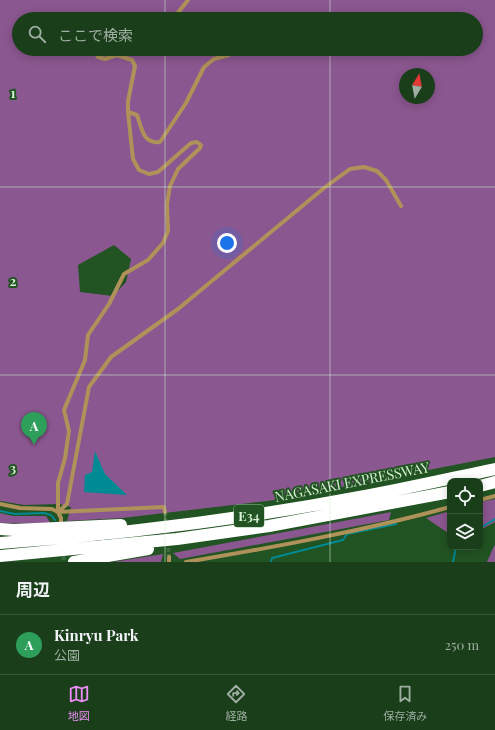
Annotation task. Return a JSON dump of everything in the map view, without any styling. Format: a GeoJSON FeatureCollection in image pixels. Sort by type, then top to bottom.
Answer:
{"type":"FeatureCollection","features":[{"type":"Feature","properties":{"kind":"highway","name":"NAGASAKI EXPRESSWAY"},"geometry":{"type":"LineString","coordinates":[[0,543],[106,534],[220,520],[366,496],[495,469]]}},
{"type":"Feature","properties":{"kind":"highway"},"geometry":{"type":"LineString","coordinates":[[483,485],[495,482]]}},
{"type":"Feature","properties":{"kind":"highway","name":"NAGASAKI EXPRESSWAY"},"geometry":{"type":"LineString","coordinates":[[0,556],[177,539],[318,518],[447,493]]}},
{"type":"Feature","properties":{"kind":"highway"},"geometry":{"type":"LineString","coordinates":[[74,562],[318,518]]}},
{"type":"Feature","properties":{"kind":"highway"},"geometry":{"type":"LineString","coordinates":[[0,529],[14,530],[220,520]]}},
{"type":"Feature","properties":{"kind":"street"},"geometry":{"type":"LineString","coordinates":[[178,12],[188,0]]}},
{"type":"Feature","properties":{"kind":"street"},"geometry":{"type":"LineString","coordinates":[[98,56],[105,59],[114,56]]}},
{"type":"Feature","properties":{"kind":"street"},"geometry":{"type":"LineString","coordinates":[[61,523],[58,512],[58,483],[65,458],[69,431],[64,410],[85,360],[88,335],[109,304],[124,274],[148,260],[163,243],[168,230],[167,204],[170,186],[178,170],[200,148],[201,145],[197,142],[191,143],[158,172],[149,174],[139,170],[133,159],[128,112],[128,101],[135,66],[132,60],[120,56]]}},
{"type":"Feature","properties":{"kind":"street"},"geometry":{"type":"LineString","coordinates":[[128,112],[137,115],[146,139],[152,143],[160,142],[186,103],[204,67],[214,59],[230,56]]}},
{"type":"Feature","properties":{"kind":"street"},"geometry":{"type":"LineString","coordinates":[[58,512],[67,504],[89,387],[111,357],[178,309],[324,188],[350,169],[364,167],[377,172],[386,180],[401,206]]}},
{"type":"Feature","properties":{"kind":"street"},"geometry":{"type":"LineString","coordinates":[[483,499],[495,496]]}},
{"type":"Feature","properties":{"kind":"street"},"geometry":{"type":"LineString","coordinates":[[0,504],[20,508],[52,509],[58,512],[164,507],[165,512]]}},
{"type":"Feature","properties":{"kind":"street"},"geometry":{"type":"LineString","coordinates":[[186,562],[270,548],[399,521],[447,508]]}},
{"type":"Feature","properties":{"kind":"street"},"geometry":{"type":"LineString","coordinates":[[169,557],[170,562]]}},
{"type":"Feature","properties":{"kind":"shaded area"},"geometry":{"type":"Polygon","coordinates":[[[0,0],[495,0],[495,457],[275,500],[122,518],[67,521],[71,507],[59,504],[24,505],[0,501],[0,0]],[[114,245],[78,265],[80,292],[113,296],[126,282],[131,259],[114,245]]]}},
{"type":"Feature","properties":{"kind":"shaded area"},"geometry":{"type":"Polygon","coordinates":[[[495,499],[495,522],[483,528],[483,514],[483,501],[495,499]]]}},
{"type":"Feature","properties":{"kind":"shaded area"},"geometry":{"type":"Polygon","coordinates":[[[391,512],[389,520],[180,559],[173,553],[391,512]]]}},
{"type":"Feature","properties":{"kind":"shaded area"},"geometry":{"type":"Polygon","coordinates":[[[447,512],[447,532],[426,518],[447,512]]]}},
{"type":"Feature","properties":{"kind":"shaded area"},"geometry":{"type":"Polygon","coordinates":[[[0,513],[13,516],[46,516],[51,524],[0,523],[0,513]]]}},
{"type":"Feature","properties":{"kind":"shaded area"},"geometry":{"type":"Polygon","coordinates":[[[495,545],[495,562],[487,562],[494,546],[495,545]]]}},
{"type":"Feature","properties":{"kind":"shaded area"},"geometry":{"type":"Polygon","coordinates":[[[163,554],[161,562],[113,562],[163,554]]]}},
{"type":"Feature","properties":{"kind":"water"},"geometry":{"type":"Polygon","coordinates":[[[95,451],[105,474],[127,495],[84,492],[85,475],[92,472],[95,451]]]}},
{"type":"Feature","properties":{"kind":"waterway"},"geometry":{"type":"LineString","coordinates":[[0,511],[15,514],[44,513],[51,515],[55,520]]}},
{"type":"Feature","properties":{"kind":"waterway"},"geometry":{"type":"LineString","coordinates":[[483,526],[495,519]]}},
{"type":"Feature","properties":{"kind":"waterway"},"geometry":{"type":"LineString","coordinates":[[271,562],[272,558],[343,540],[347,534],[396,524]]}},
{"type":"Feature","properties":{"kind":"waterway"},"geometry":{"type":"LineString","coordinates":[[453,562],[455,550]]}},
{"type":"Feature","properties":{"kind":"tunnel"},"geometry":{"type":"LineString","coordinates":[[165,512],[169,557]]}},
{"type":"Feature","properties":{"kind":"tunnel"},"geometry":{"type":"LineString","coordinates":[[63,550],[64,562]]}},
{"type":"Feature","properties":{"kind":"place","name":"Kinryu Park"},"geometry":{"type":"Point","coordinates":[34,445]}}]}
